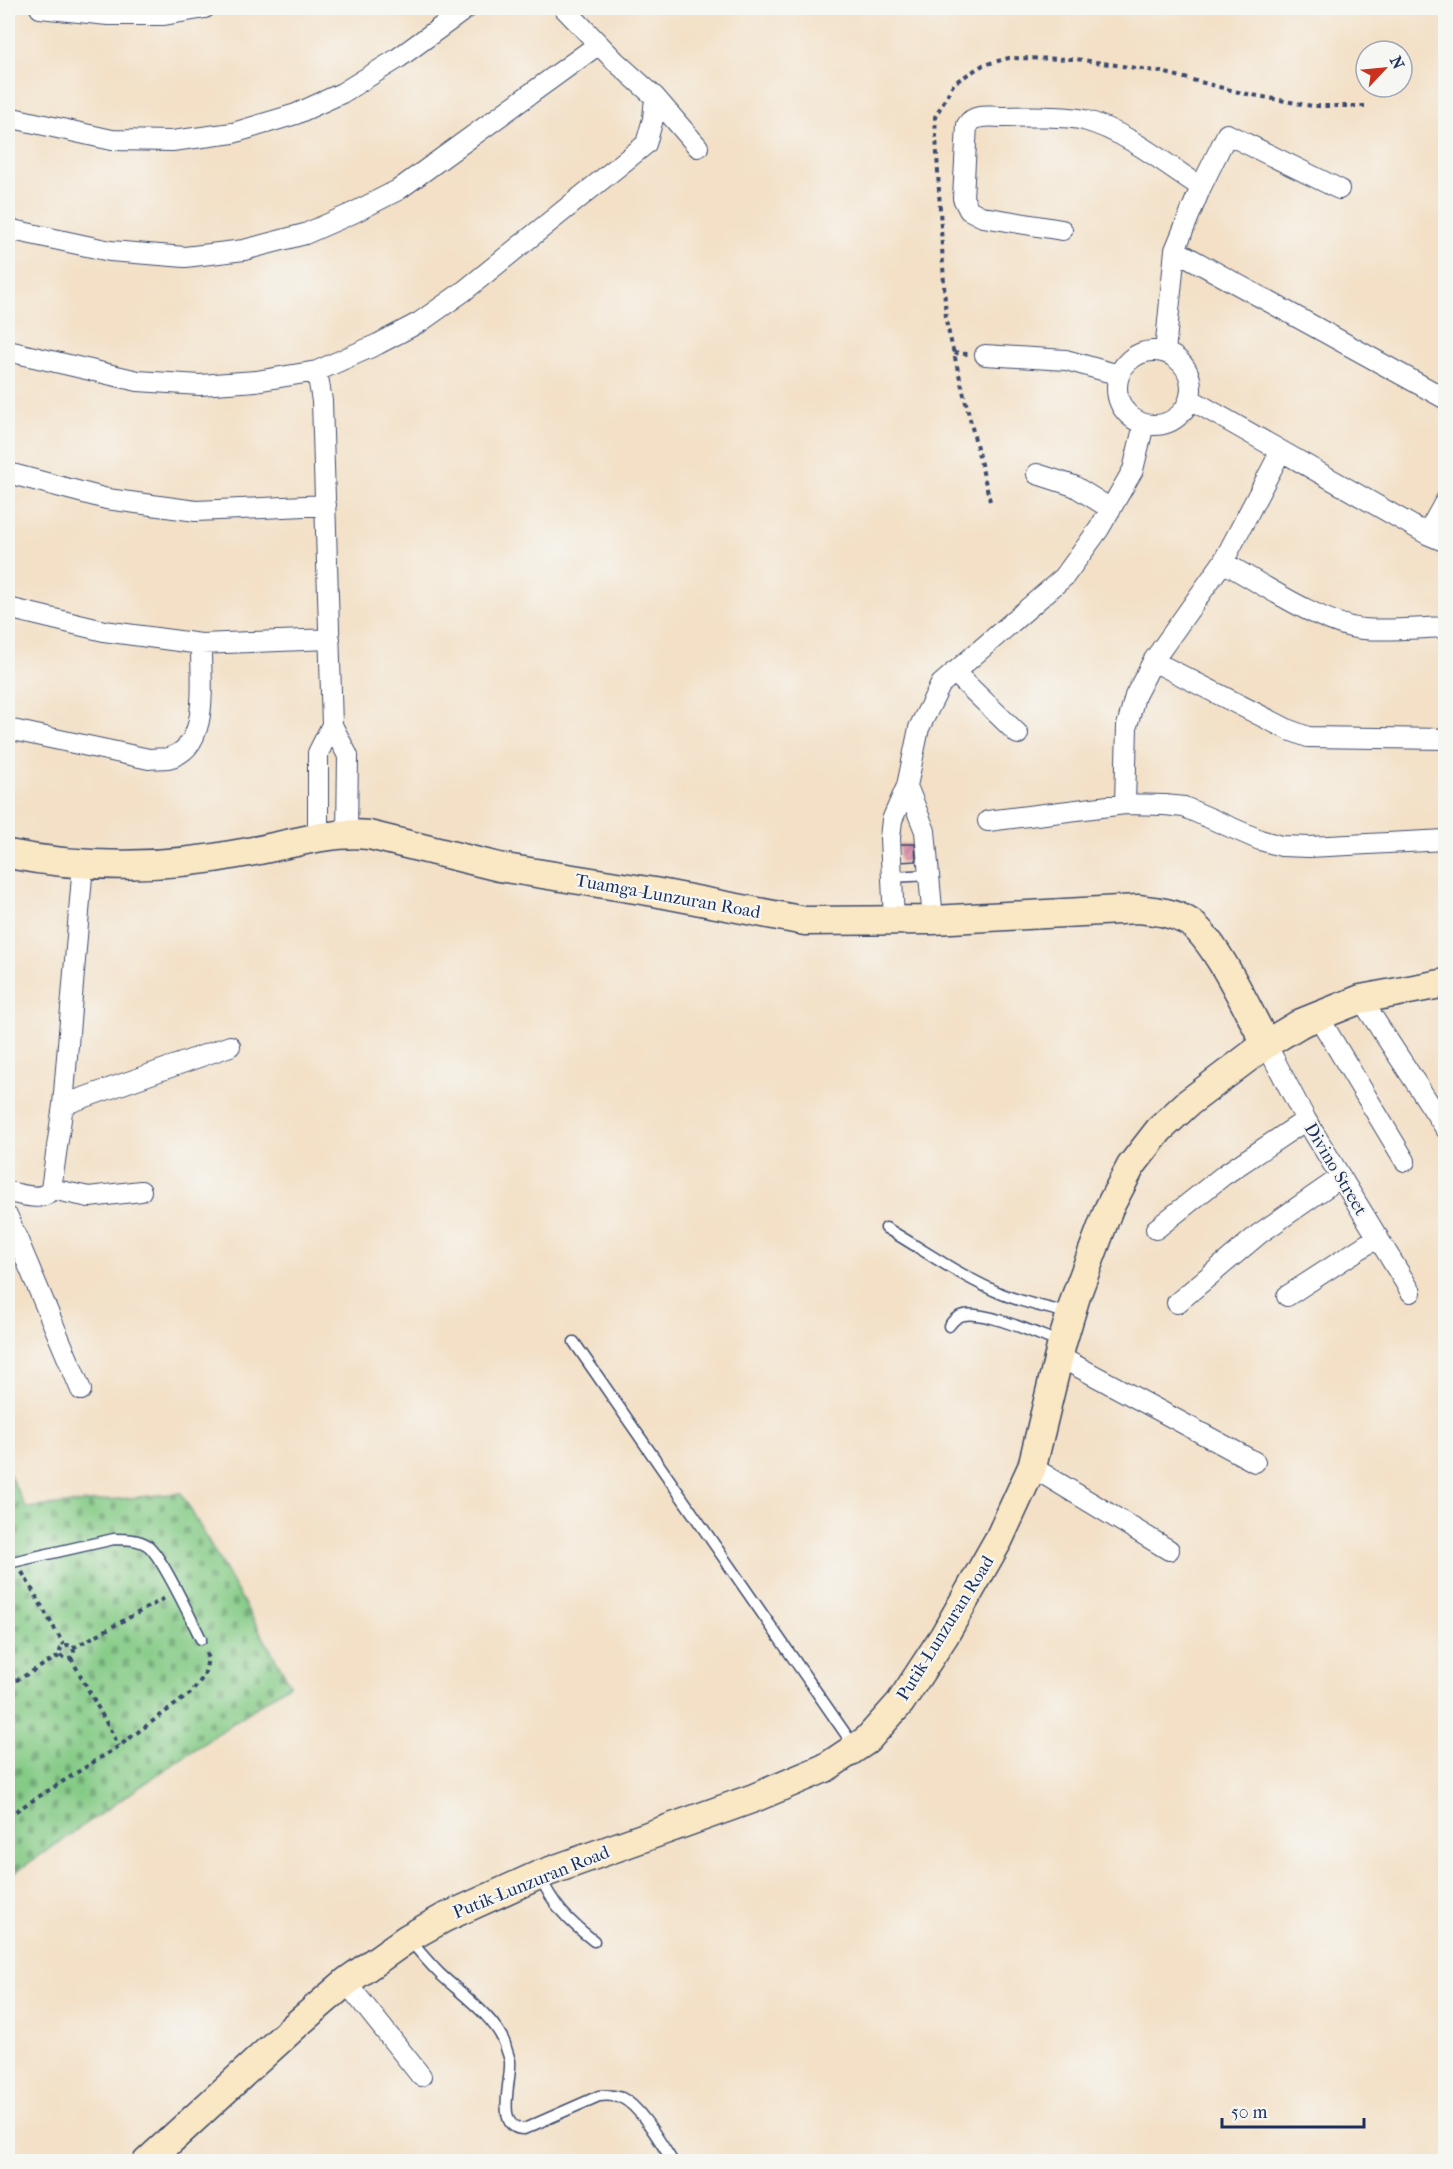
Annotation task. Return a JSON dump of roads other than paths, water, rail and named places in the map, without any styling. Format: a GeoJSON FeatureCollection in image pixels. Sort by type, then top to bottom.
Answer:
{"type":"FeatureCollection","features":[{"type":"Feature","properties":{"kind":"street"},"geometry":{"type":"LineString","coordinates":[[40,8],[108,15],[164,15],[205,8]]}},
{"type":"Feature","properties":{"kind":"street"},"geometry":{"type":"LineString","coordinates":[[8,117],[112,140],[172,141],[233,133],[296,114],[342,93],[397,59],[467,8]]}},
{"type":"Feature","properties":{"kind":"street"},"geometry":{"type":"LineString","coordinates":[[564,8],[615,61],[654,97],[698,147]]}},
{"type":"Feature","properties":{"kind":"street"},"geometry":{"type":"LineString","coordinates":[[8,230],[110,251],[185,257],[244,250],[305,234],[398,190],[599,44]]}},
{"type":"Feature","properties":{"kind":"street"},"geometry":{"type":"LineString","coordinates":[[8,351],[138,381],[200,385],[256,381],[317,371],[378,345],[420,322],[464,291],[646,144],[653,119],[654,97]]}},
{"type":"Feature","properties":{"kind":"street"},"geometry":{"type":"LineString","coordinates":[[1062,230],[984,217],[969,210],[963,198],[967,125],[970,120],[977,117],[1012,116],[1082,120],[1120,134],[1200,187]]}},
{"type":"Feature","properties":{"kind":"street"},"geometry":{"type":"LineString","coordinates":[[1164,352],[1175,250],[1200,187],[1227,134],[1339,189]]}},
{"type":"Feature","properties":{"kind":"street"},"geometry":{"type":"LineString","coordinates":[[1175,250],[1446,399]]}},
{"type":"Feature","properties":{"kind":"street"},"geometry":{"type":"LineString","coordinates":[[1142,352],[1164,352],[1175,357],[1184,365],[1191,387],[1190,399],[1185,410],[1177,418],[1167,423],[1144,424],[1133,419],[1118,399],[1119,375],[1124,365],[1132,357],[1142,352]]}},
{"type":"Feature","properties":{"kind":"street"},"geometry":{"type":"LineString","coordinates":[[985,355],[1066,360],[1119,375]]}},
{"type":"Feature","properties":{"kind":"street"},"geometry":{"type":"LineString","coordinates":[[317,371],[322,401],[332,725],[348,756],[347,833]]}},
{"type":"Feature","properties":{"kind":"street"},"geometry":{"type":"LineString","coordinates":[[1190,399],[1427,534],[1446,542]]}},
{"type":"Feature","properties":{"kind":"street"},"geometry":{"type":"LineString","coordinates":[[894,920],[890,838],[892,820],[907,786],[920,728],[941,684],[1064,577],[1099,529],[1133,470],[1144,424]]}},
{"type":"Feature","properties":{"kind":"street"},"geometry":{"type":"LineString","coordinates":[[1125,804],[1127,726],[1135,696],[1154,661],[1223,562],[1281,452]]}},
{"type":"Feature","properties":{"kind":"street"},"geometry":{"type":"LineString","coordinates":[[8,473],[107,499],[196,511],[326,505]]}},
{"type":"Feature","properties":{"kind":"street"},"geometry":{"type":"LineString","coordinates":[[1037,474],[1074,486],[1111,509]]}},
{"type":"Feature","properties":{"kind":"street"},"geometry":{"type":"LineString","coordinates":[[1427,534],[1446,500]]}},
{"type":"Feature","properties":{"kind":"street"},"geometry":{"type":"LineString","coordinates":[[1223,562],[1319,615],[1338,623],[1361,629],[1446,627]]}},
{"type":"Feature","properties":{"kind":"street"},"geometry":{"type":"LineString","coordinates":[[8,608],[104,631],[201,644],[330,639]]}},
{"type":"Feature","properties":{"kind":"street"},"geometry":{"type":"LineString","coordinates":[[8,729],[149,759],[169,758],[183,750],[195,736],[200,719],[201,644]]}},
{"type":"Feature","properties":{"kind":"street"},"geometry":{"type":"LineString","coordinates":[[1154,661],[1289,730],[1308,737],[1446,739]]}},
{"type":"Feature","properties":{"kind":"street"},"geometry":{"type":"LineString","coordinates":[[954,672],[1018,734]]}},
{"type":"Feature","properties":{"kind":"street"},"geometry":{"type":"LineString","coordinates":[[318,837],[318,753],[332,725]]}},
{"type":"Feature","properties":{"kind":"street"},"geometry":{"type":"LineString","coordinates":[[907,786],[925,831],[933,920]]}},
{"type":"Feature","properties":{"kind":"street"},"geometry":{"type":"LineString","coordinates":[[988,821],[1125,804],[1184,807],[1260,840],[1281,846],[1309,847],[1446,840]]}},
{"type":"Feature","properties":{"kind":"street","name":"Tuamga-Lunzuran Road"},"geometry":{"type":"LineString","coordinates":[[8,854],[39,860],[83,864],[180,863],[243,854],[318,837],[347,833],[369,835],[499,867],[654,891],[805,921],[933,920],[1138,909],[1169,913],[1188,921],[1201,931],[1266,1044]]}},
{"type":"Feature","properties":{"kind":"street"},"geometry":{"type":"LineString","coordinates":[[8,1192],[43,1197],[51,1190],[63,1105],[83,864]]}},
{"type":"Feature","properties":{"kind":"street","name":"Putik-Lunzuran Road"},"geometry":{"type":"LineString","coordinates":[[147,2162],[346,1982],[408,1938],[444,1918],[539,1875],[754,1798],[825,1768],[867,1740],[900,1703],[944,1636],[999,1539],[1032,1467],[1071,1314],[1109,1208],[1131,1166],[1159,1130],[1188,1103],[1266,1044],[1318,1016],[1361,999],[1446,983]]}},
{"type":"Feature","properties":{"kind":"street"},"geometry":{"type":"LineString","coordinates":[[1361,999],[1446,1129]]}},
{"type":"Feature","properties":{"kind":"street"},"geometry":{"type":"LineString","coordinates":[[1318,1016],[1405,1161]]}},
{"type":"Feature","properties":{"kind":"street","name":"Divino Street"},"geometry":{"type":"LineString","coordinates":[[1266,1044],[1306,1120],[1411,1292]]}},
{"type":"Feature","properties":{"kind":"street"},"geometry":{"type":"LineString","coordinates":[[63,1105],[230,1046]]}},
{"type":"Feature","properties":{"kind":"street"},"geometry":{"type":"LineString","coordinates":[[1156,1230],[1224,1175],[1306,1120]]}},
{"type":"Feature","properties":{"kind":"street"},"geometry":{"type":"LineString","coordinates":[[1177,1303],[1259,1234],[1341,1177]]}},
{"type":"Feature","properties":{"kind":"street"},"geometry":{"type":"LineString","coordinates":[[51,1190],[89,1197],[141,1191]]}},
{"type":"Feature","properties":{"kind":"street"},"geometry":{"type":"LineString","coordinates":[[8,1217],[81,1390]]}},
{"type":"Feature","properties":{"kind":"street"},"geometry":{"type":"LineString","coordinates":[[1287,1296],[1378,1237]]}},
{"type":"Feature","properties":{"kind":"street"},"geometry":{"type":"LineString","coordinates":[[1060,1350],[1255,1462]]}},
{"type":"Feature","properties":{"kind":"street"},"geometry":{"type":"LineString","coordinates":[[1032,1467],[1169,1550]]}},
{"type":"Feature","properties":{"kind":"street"},"geometry":{"type":"LineString","coordinates":[[346,1982],[421,2076]]}},
{"type":"Feature","properties":{"kind":"lane"},"geometry":{"type":"LineString","coordinates":[[891,877],[929,875]]}},
{"type":"Feature","properties":{"kind":"lane"},"geometry":{"type":"LineString","coordinates":[[886,1228],[946,1265],[1002,1294],[1033,1305],[1071,1314]]}},
{"type":"Feature","properties":{"kind":"lane"},"geometry":{"type":"LineString","coordinates":[[950,1326],[958,1317],[966,1314],[981,1316],[1003,1322],[1060,1350]]}},
{"type":"Feature","properties":{"kind":"lane"},"geometry":{"type":"LineString","coordinates":[[574,1342],[855,1747]]}},
{"type":"Feature","properties":{"kind":"lane"},"geometry":{"type":"LineString","coordinates":[[12,1562],[114,1539],[131,1539],[147,1545],[158,1558],[201,1639]]}},
{"type":"Feature","properties":{"kind":"lane"},"geometry":{"type":"LineString","coordinates":[[539,1875],[559,1911],[569,1922],[594,1941]]}},
{"type":"Feature","properties":{"kind":"lane"},"geometry":{"type":"LineString","coordinates":[[408,1938],[438,1972],[480,2011],[503,2040],[510,2061],[506,2111],[512,2126],[517,2129],[524,2128],[599,2096],[611,2095],[624,2099],[636,2110],[673,2162]]}}]}
